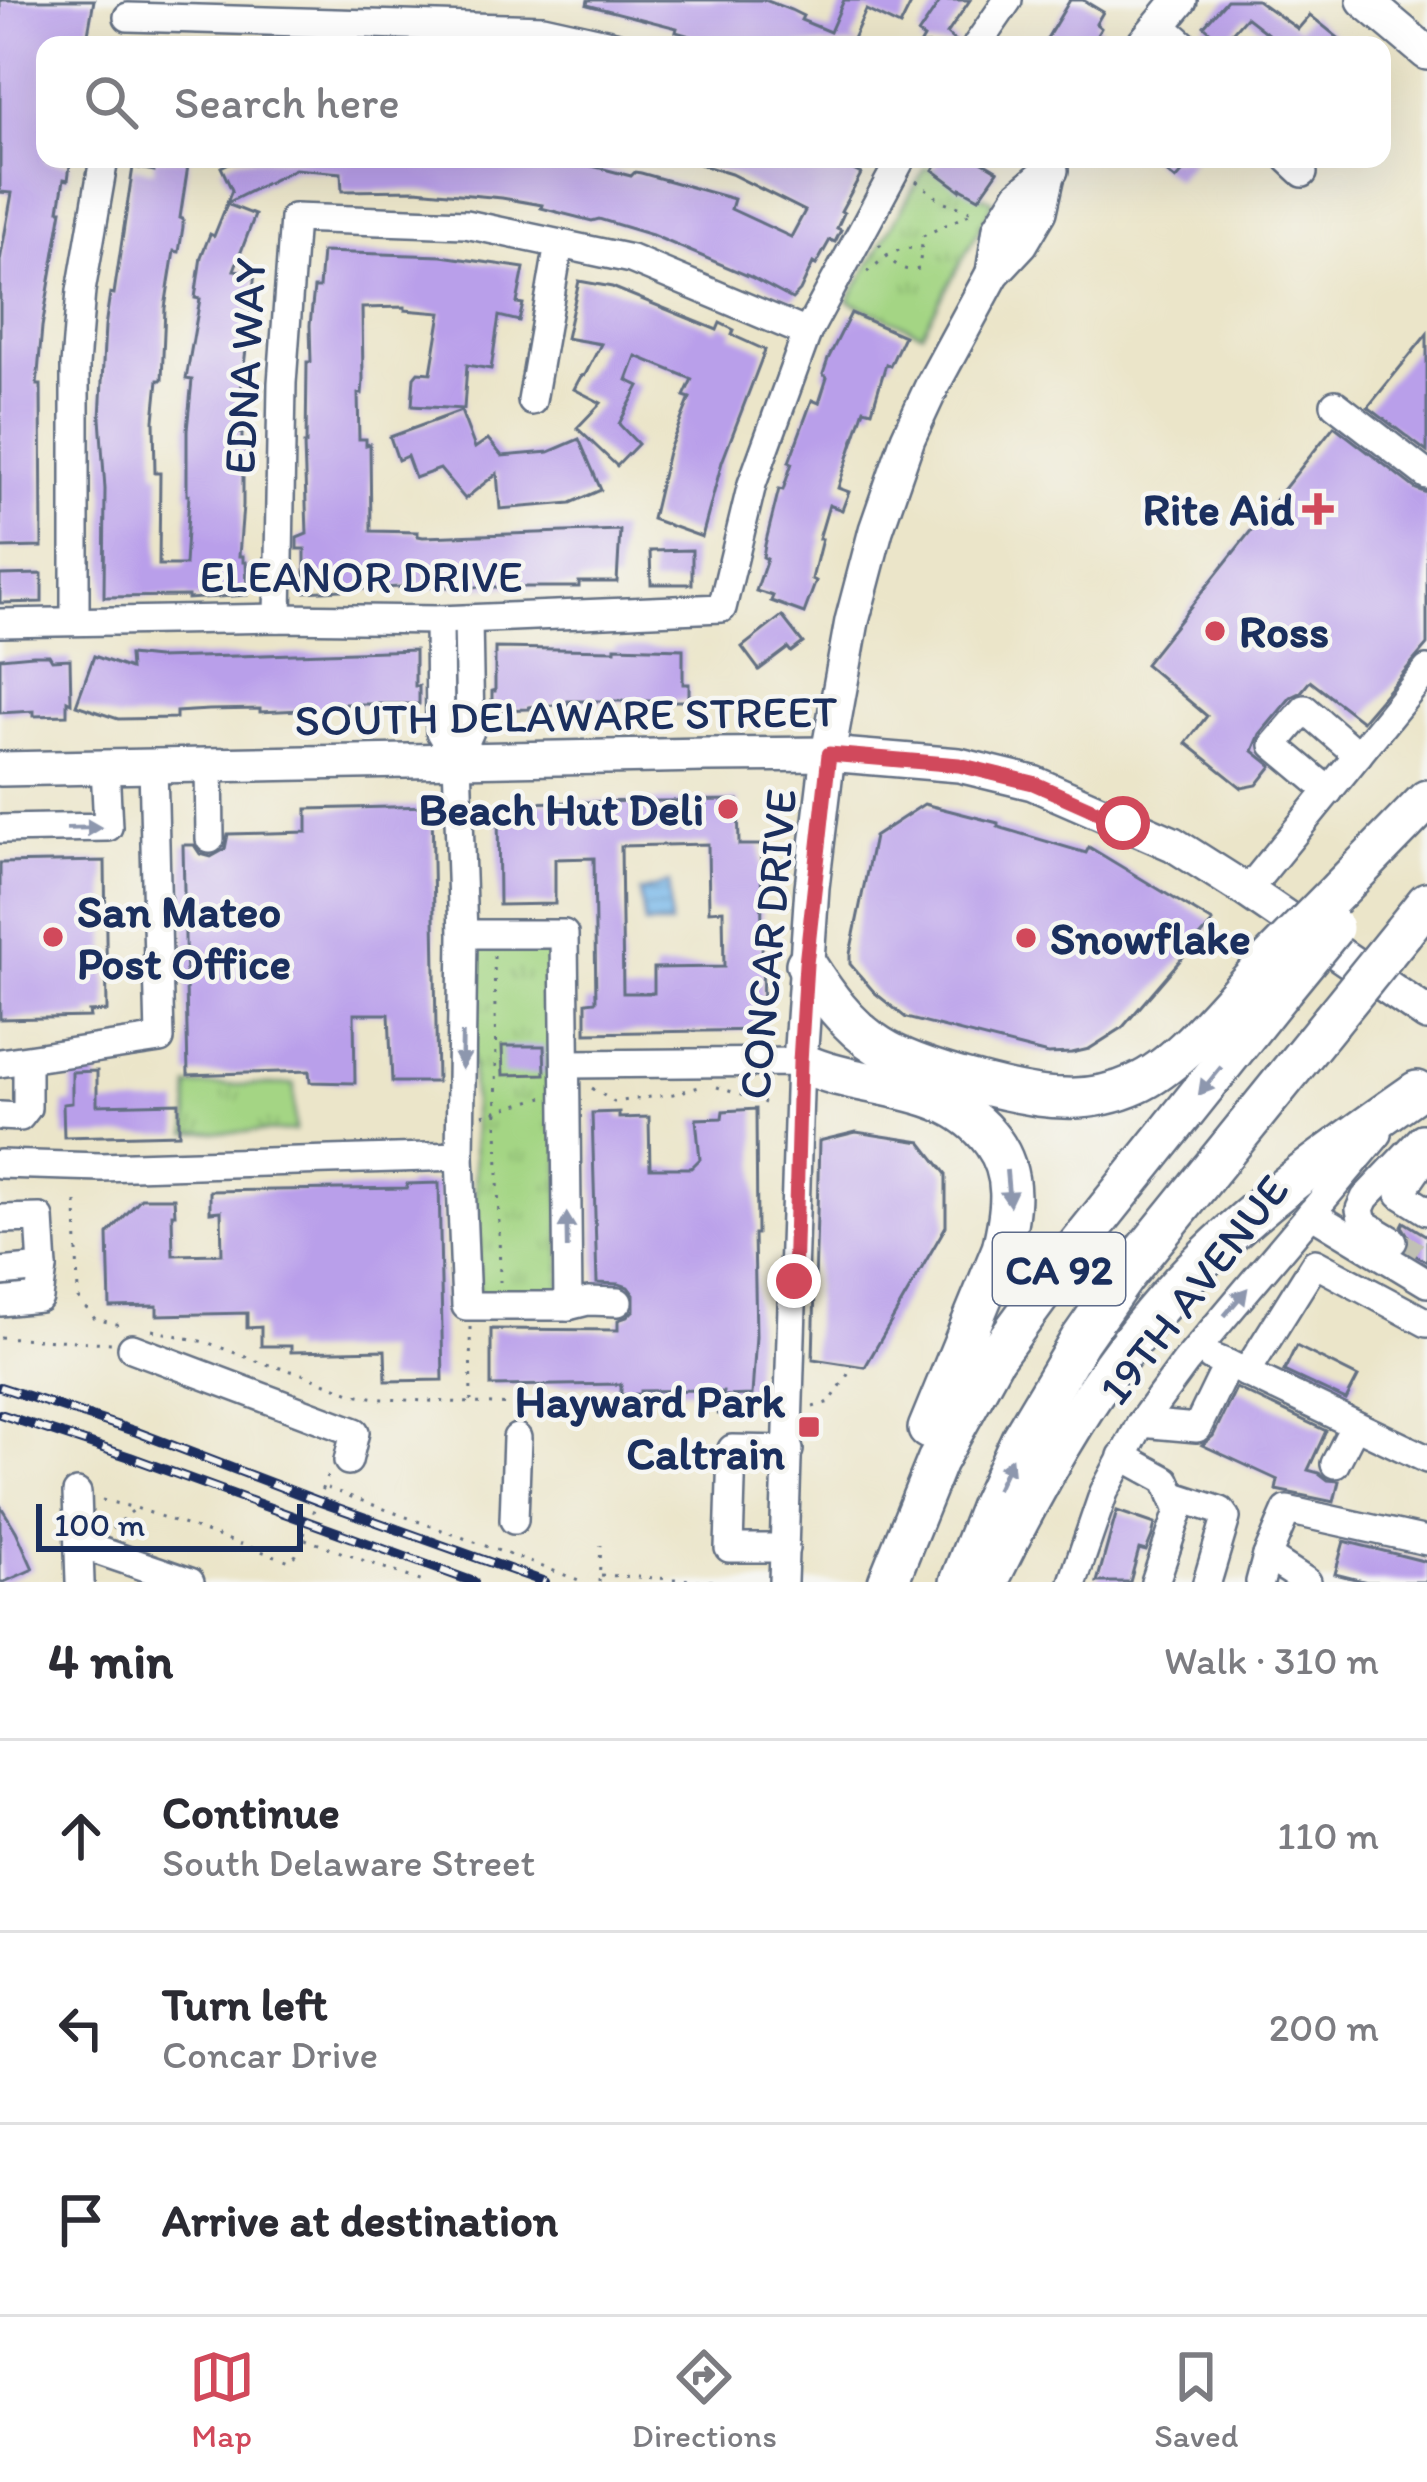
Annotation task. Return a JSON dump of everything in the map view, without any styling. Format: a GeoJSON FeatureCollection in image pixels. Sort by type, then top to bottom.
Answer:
{"type":"FeatureCollection","features":[{"type":"Feature","properties":{"kind":"highway"},"geometry":{"type":"LineString","coordinates":[[1348,895],[1427,800]]}},
{"type":"Feature","properties":{"kind":"highway"},"geometry":{"type":"LineString","coordinates":[[806,964],[839,1010],[899,1058],[1028,1094],[1086,1098],[1112,1092],[1160,1070],[1270,981],[1427,812]]}},
{"type":"Feature","properties":{"kind":"highway","name":"CA 92"},"geometry":{"type":"LineString","coordinates":[[960,1582],[1021,1439],[1080,1340],[1148,1247],[1415,917]]}},
{"type":"Feature","properties":{"kind":"highway","name":"CA 92"},"geometry":{"type":"LineString","coordinates":[[889,1582],[937,1461],[994,1358],[1270,981]]}},
{"type":"Feature","properties":{"kind":"highway"},"geometry":{"type":"LineString","coordinates":[[800,1062],[831,1058],[954,1075]]}},
{"type":"Feature","properties":{"kind":"highway"},"geometry":{"type":"LineString","coordinates":[[800,1062],[831,1075],[941,1100],[963,1110],[998,1148],[1011,1194],[1002,1249],[914,1465],[876,1582]]}},
{"type":"Feature","properties":{"kind":"highway"},"geometry":{"type":"LineString","coordinates":[[988,1582],[1076,1420],[1155,1311],[1252,1214],[1409,1097]]}},
{"type":"Feature","properties":{"kind":"main road"},"geometry":{"type":"LineString","coordinates":[[1364,0],[1426,50]]}},
{"type":"Feature","properties":{"kind":"main road","name":"CONCAR DRIVE"},"geometry":{"type":"LineString","coordinates":[[800,1062],[829,754],[852,621],[886,494],[924,402],[993,273],[1021,243],[1040,211],[1053,168]]}},
{"type":"Feature","properties":{"kind":"main road","name":"SOUTH DELAWARE STREET"},"geometry":{"type":"LineString","coordinates":[[0,769],[829,754],[959,765],[1033,783],[1173,844],[1427,1014]]}},
{"type":"Feature","properties":{"kind":"street"},"geometry":{"type":"LineString","coordinates":[[983,36],[1008,0]]}},
{"type":"Feature","properties":{"kind":"street"},"geometry":{"type":"LineString","coordinates":[[127,21],[543,29],[574,36]]}},
{"type":"Feature","properties":{"kind":"street"},"geometry":{"type":"LineString","coordinates":[[75,621],[75,365],[81,291],[102,168]]}},
{"type":"Feature","properties":{"kind":"street"},"geometry":{"type":"LineString","coordinates":[[807,333],[893,168]]}},
{"type":"Feature","properties":{"kind":"street","name":"EDNA WAY"},"geometry":{"type":"LineString","coordinates":[[278,618],[282,383],[294,218],[466,224],[631,259],[807,333]]}},
{"type":"Feature","properties":{"kind":"street"},"geometry":{"type":"LineString","coordinates":[[532,401],[559,244]]}},
{"type":"Feature","properties":{"kind":"street","name":"ELEANOR DRIVE"},"geometry":{"type":"LineString","coordinates":[[0,623],[454,620],[722,608],[752,484],[807,333]]}},
{"type":"Feature","properties":{"kind":"street"},"geometry":{"type":"LineString","coordinates":[[1335,404],[1427,475]]}},
{"type":"Feature","properties":{"kind":"street"},"geometry":{"type":"LineString","coordinates":[[454,620],[440,732],[458,760],[449,866],[463,934],[460,1156],[466,1306],[618,1302]]}},
{"type":"Feature","properties":{"kind":"street"},"geometry":{"type":"LineString","coordinates":[[1247,891],[1427,670]]}},
{"type":"Feature","properties":{"kind":"street"},"geometry":{"type":"LineString","coordinates":[[1329,791],[1274,745],[1305,709],[1358,754]]}},
{"type":"Feature","properties":{"kind":"street"},"geometry":{"type":"LineString","coordinates":[[209,765],[210,839]]}},
{"type":"Feature","properties":{"kind":"street"},"geometry":{"type":"LineString","coordinates":[[0,1116],[20,1117],[27,1108],[14,1062],[160,1039],[153,766]]}},
{"type":"Feature","properties":{"kind":"street"},"geometry":{"type":"LineString","coordinates":[[0,830],[108,827],[105,767]]}},
{"type":"Feature","properties":{"kind":"street"},"geometry":{"type":"LineString","coordinates":[[463,934],[564,934],[568,1306]]}},
{"type":"Feature","properties":{"kind":"street"},"geometry":{"type":"LineString","coordinates":[[566,1064],[800,1062]]}},
{"type":"Feature","properties":{"kind":"street","name":"CONCAR DRIVE"},"geometry":{"type":"LineString","coordinates":[[783,1582],[800,1062]]}},
{"type":"Feature","properties":{"kind":"street"},"geometry":{"type":"LineString","coordinates":[[1409,1097],[1424,1159],[1400,1194],[1427,1210]]}},
{"type":"Feature","properties":{"kind":"street","name":"19TH AVENUE"},"geometry":{"type":"LineString","coordinates":[[1073,1582],[1104,1492],[1141,1424],[1196,1350],[1409,1097]]}},
{"type":"Feature","properties":{"kind":"street"},"geometry":{"type":"LineString","coordinates":[[0,1164],[101,1167],[460,1156]]}},
{"type":"Feature","properties":{"kind":"street"},"geometry":{"type":"LineString","coordinates":[[1393,1241],[1364,1223],[1360,1210],[1365,1198],[1424,1159]]}},
{"type":"Feature","properties":{"kind":"street"},"geometry":{"type":"LineString","coordinates":[[1311,1213],[1427,1283]]}},
{"type":"Feature","properties":{"kind":"street"},"geometry":{"type":"LineString","coordinates":[[0,1219],[40,1218],[43,1268],[38,1298],[0,1302]]}},
{"type":"Feature","properties":{"kind":"street"},"geometry":{"type":"LineString","coordinates":[[1141,1424],[1197,1428],[1315,1263],[1427,1322]]}},
{"type":"Feature","properties":{"kind":"street"},"geometry":{"type":"LineString","coordinates":[[0,1273],[43,1268]]}},
{"type":"Feature","properties":{"kind":"street"},"geometry":{"type":"LineString","coordinates":[[132,1348],[355,1432],[339,1466]]}},
{"type":"Feature","properties":{"kind":"street"},"geometry":{"type":"LineString","coordinates":[[1196,1350],[1427,1460]]}},
{"type":"Feature","properties":{"kind":"street"},"geometry":{"type":"LineString","coordinates":[[1336,1464],[1355,1425]]}},
{"type":"Feature","properties":{"kind":"street"},"geometry":{"type":"LineString","coordinates":[[514,1520],[517,1438]]}},
{"type":"Feature","properties":{"kind":"street"},"geometry":{"type":"LineString","coordinates":[[785,1548],[729,1548],[732,1449],[789,1450]]}},
{"type":"Feature","properties":{"kind":"street"},"geometry":{"type":"LineString","coordinates":[[1122,1456],[1166,1480],[1179,1511],[1155,1582]]}},
{"type":"Feature","properties":{"kind":"street"},"geometry":{"type":"LineString","coordinates":[[77,1493],[91,1539],[80,1582]]}},
{"type":"Feature","properties":{"kind":"street"},"geometry":{"type":"LineString","coordinates":[[1172,1495],[1221,1511],[1226,1518],[1207,1582]]}},
{"type":"Feature","properties":{"kind":"street"},"geometry":{"type":"LineString","coordinates":[[1307,1582],[1263,1569],[1287,1510],[1427,1540]]}},
{"type":"Feature","properties":{"kind":"street"},"geometry":{"type":"LineString","coordinates":[[91,1539],[190,1582]]}},
{"type":"Feature","properties":{"kind":"path"},"geometry":{"type":"LineString","coordinates":[[905,168],[942,201],[985,219]]}},
{"type":"Feature","properties":{"kind":"path"},"geometry":{"type":"LineString","coordinates":[[866,227],[899,268],[909,272],[919,269],[923,236],[974,212]]}},
{"type":"Feature","properties":{"kind":"path"},"geometry":{"type":"LineString","coordinates":[[838,277],[852,284],[896,250],[907,246],[922,250]]}},
{"type":"Feature","properties":{"kind":"path"},"geometry":{"type":"LineString","coordinates":[[494,948],[500,1285]]}},
{"type":"Feature","properties":{"kind":"path"},"geometry":{"type":"LineString","coordinates":[[590,1087],[614,1102],[712,1084],[765,1103]]}},
{"type":"Feature","properties":{"kind":"path"},"geometry":{"type":"LineString","coordinates":[[476,1118],[553,1094]]}},
{"type":"Feature","properties":{"kind":"path"},"geometry":{"type":"LineString","coordinates":[[76,1202],[76,1288],[82,1306],[95,1319],[209,1343],[353,1394],[382,1399],[763,1416]]}},
{"type":"Feature","properties":{"kind":"path"},"geometry":{"type":"LineString","coordinates":[[469,1306],[471,1403]]}},
{"type":"Feature","properties":{"kind":"path"},"geometry":{"type":"LineString","coordinates":[[0,1337],[110,1342],[132,1348]]}},
{"type":"Feature","properties":{"kind":"path"},"geometry":{"type":"LineString","coordinates":[[806,1406],[830,1402],[854,1365]]}},
{"type":"Feature","properties":{"kind":"path"},"geometry":{"type":"LineString","coordinates":[[77,1493],[136,1508],[290,1561],[323,1487],[339,1466]]}},
{"type":"Feature","properties":{"kind":"path"},"geometry":{"type":"LineString","coordinates":[[323,1487],[584,1582]]}},
{"type":"Feature","properties":{"kind":"path"},"geometry":{"type":"LineString","coordinates":[[91,1539],[116,1527],[136,1508]]}},
{"type":"Feature","properties":{"kind":"path"},"geometry":{"type":"LineString","coordinates":[[303,1538],[424,1582]]}},
{"type":"Feature","properties":{"kind":"path"},"geometry":{"type":"LineString","coordinates":[[602,1545],[600,1579],[729,1582]]}},
{"type":"Feature","properties":{"kind":"green space"},"geometry":{"type":"Polygon","coordinates":[[[925,168],[994,202],[922,333],[848,301],[925,168]]]}},
{"type":"Feature","properties":{"kind":"green space"},"geometry":{"type":"Polygon","coordinates":[[[558,937],[561,1302],[479,1300],[468,939],[558,937]]]}},
{"type":"Feature","properties":{"kind":"green space"},"geometry":{"type":"Polygon","coordinates":[[[294,1084],[295,1131],[188,1133],[189,1086],[294,1084]]]}},
{"type":"Feature","properties":{"kind":"water"},"geometry":{"type":"Polygon","coordinates":[[[669,883],[670,925],[645,925],[640,892],[669,883]]]}},
{"type":"Feature","properties":{"kind":"building"},"geometry":{"type":"Polygon","coordinates":[[[0,0],[94,0],[88,36],[36,36],[36,168],[70,168],[59,210],[37,385],[41,385],[42,547],[0,548],[0,261],[12,193],[0,192],[0,0]]]}},
{"type":"Feature","properties":{"kind":"building"},"geometry":{"type":"Polygon","coordinates":[[[588,0],[765,0],[830,32],[844,0],[913,0],[900,26],[866,10],[854,36],[690,36],[676,32],[677,28],[587,5],[588,0]]]}},
{"type":"Feature","properties":{"kind":"building"},"geometry":{"type":"Polygon","coordinates":[[[941,0],[970,0],[949,36],[918,34],[941,0]]]}},
{"type":"Feature","properties":{"kind":"building"},"geometry":{"type":"Polygon","coordinates":[[[1070,0],[1083,0],[1103,12],[1096,36],[1048,36],[1070,0]]]}},
{"type":"Feature","properties":{"kind":"building"},"geometry":{"type":"Polygon","coordinates":[[[1227,0],[1257,0],[1298,29],[1310,15],[1336,36],[1270,36],[1246,17],[1229,36],[1215,36],[1204,26],[1227,0]]]}},
{"type":"Feature","properties":{"kind":"building"},"geometry":{"type":"Polygon","coordinates":[[[133,168],[188,168],[179,252],[174,251],[165,308],[162,380],[158,380],[154,420],[155,473],[160,473],[159,565],[185,565],[192,380],[186,379],[200,299],[195,298],[201,257],[227,204],[255,215],[234,270],[255,273],[239,433],[242,448],[246,448],[239,556],[246,562],[247,595],[104,597],[100,418],[105,327],[133,168]]]}},
{"type":"Feature","properties":{"kind":"building"},"geometry":{"type":"Polygon","coordinates":[[[221,168],[600,168],[631,176],[641,173],[734,199],[731,209],[791,237],[805,211],[712,168],[849,168],[861,174],[841,211],[837,228],[841,230],[835,242],[830,240],[792,299],[652,235],[542,205],[416,190],[342,191],[341,173],[295,169],[227,203],[232,190],[221,168]]]}},
{"type":"Feature","properties":{"kind":"building"},"geometry":{"type":"Polygon","coordinates":[[[993,168],[998,171],[979,198],[933,170],[993,168]]]}},
{"type":"Feature","properties":{"kind":"building"},"geometry":{"type":"Polygon","coordinates":[[[1161,168],[1186,168],[1176,180],[1161,168]]]}},
{"type":"Feature","properties":{"kind":"building"},"geometry":{"type":"Polygon","coordinates":[[[322,252],[441,256],[524,268],[517,303],[523,304],[519,321],[499,316],[491,369],[467,365],[464,409],[412,406],[414,377],[418,372],[431,373],[441,313],[405,307],[362,308],[359,439],[370,444],[371,531],[418,532],[423,537],[620,530],[617,582],[579,582],[579,587],[305,592],[305,549],[297,549],[297,538],[307,534],[307,362],[311,362],[310,325],[322,252]]]}},
{"type":"Feature","properties":{"kind":"building"},"geometry":{"type":"Polygon","coordinates":[[[579,281],[612,287],[717,330],[720,323],[734,330],[732,335],[765,350],[722,462],[702,537],[652,519],[692,379],[636,356],[627,380],[639,386],[619,424],[638,444],[617,466],[577,428],[601,403],[574,389],[601,344],[566,338],[579,281]]]}},
{"type":"Feature","properties":{"kind":"building"},"geometry":{"type":"Polygon","coordinates":[[[851,313],[904,336],[890,366],[886,364],[872,411],[864,409],[838,488],[849,492],[842,510],[829,505],[812,579],[816,581],[804,613],[756,591],[767,559],[763,557],[765,545],[779,489],[783,490],[812,400],[819,403],[828,359],[851,313]]]}},
{"type":"Feature","properties":{"kind":"building"},"geometry":{"type":"Polygon","coordinates":[[[1427,334],[1427,452],[1368,407],[1427,334]]]}},
{"type":"Feature","properties":{"kind":"building"},"geometry":{"type":"Polygon","coordinates":[[[461,411],[475,448],[488,439],[502,456],[549,452],[579,439],[601,490],[571,503],[500,509],[497,473],[465,499],[440,469],[415,478],[407,456],[398,460],[390,437],[461,411]]]}},
{"type":"Feature","properties":{"kind":"building"},"geometry":{"type":"Polygon","coordinates":[[[1334,426],[1427,493],[1427,645],[1362,721],[1310,681],[1260,734],[1253,751],[1272,766],[1257,785],[1242,788],[1186,743],[1207,716],[1145,664],[1334,426]]]}},
{"type":"Feature","properties":{"kind":"building"},"geometry":{"type":"Polygon","coordinates":[[[692,550],[692,584],[651,584],[650,551],[692,550]]]}},
{"type":"Feature","properties":{"kind":"building"},"geometry":{"type":"Polygon","coordinates":[[[42,574],[42,602],[0,603],[0,575],[42,574]]]}},
{"type":"Feature","properties":{"kind":"building"},"geometry":{"type":"Polygon","coordinates":[[[782,616],[803,643],[759,670],[742,647],[782,616]]]}},
{"type":"Feature","properties":{"kind":"building"},"geometry":{"type":"Polygon","coordinates":[[[495,648],[683,649],[683,684],[689,684],[689,701],[568,701],[492,710],[495,648]]]}},
{"type":"Feature","properties":{"kind":"building"},"geometry":{"type":"Polygon","coordinates":[[[415,650],[419,704],[209,710],[176,712],[176,718],[118,719],[76,705],[94,656],[130,669],[129,655],[415,650]]]}},
{"type":"Feature","properties":{"kind":"building"},"geometry":{"type":"Polygon","coordinates":[[[0,658],[70,659],[67,715],[0,713],[0,658]]]}},
{"type":"Feature","properties":{"kind":"building"},"geometry":{"type":"Polygon","coordinates":[[[738,800],[739,845],[761,845],[763,1030],[586,1033],[586,1002],[596,1001],[594,858],[555,859],[555,904],[499,905],[498,803],[738,800]],[[708,844],[621,846],[623,993],[654,993],[654,968],[724,967],[723,910],[709,911],[708,844]]]}},
{"type":"Feature","properties":{"kind":"building","name":"Snowflake"},"geometry":{"type":"Polygon","coordinates":[[[924,804],[1086,853],[1089,847],[1213,922],[1122,1028],[1089,1049],[1048,1054],[906,1018],[875,993],[850,964],[850,954],[874,837],[924,804]]]}},
{"type":"Feature","properties":{"kind":"building"},"geometry":{"type":"Polygon","coordinates":[[[432,806],[437,1082],[392,1082],[389,1014],[354,1014],[355,1083],[310,1082],[309,1071],[188,1075],[183,845],[194,845],[200,854],[211,857],[225,849],[228,834],[307,832],[307,809],[432,806]]]}},
{"type":"Feature","properties":{"kind":"building","name":"San Mateo Post Office"},"geometry":{"type":"Polygon","coordinates":[[[105,861],[107,1011],[89,1012],[90,1017],[0,1019],[0,863],[105,861]]]}},
{"type":"Feature","properties":{"kind":"building"},"geometry":{"type":"Polygon","coordinates":[[[502,1046],[544,1046],[545,1074],[503,1075],[502,1046]]]}},
{"type":"Feature","properties":{"kind":"building"},"geometry":{"type":"Polygon","coordinates":[[[97,1071],[97,1105],[179,1103],[179,1134],[64,1137],[63,1104],[72,1103],[72,1072],[97,1071]]]}},
{"type":"Feature","properties":{"kind":"building"},"geometry":{"type":"Polygon","coordinates":[[[756,1109],[752,1395],[723,1396],[723,1392],[702,1390],[621,1395],[621,1384],[491,1386],[491,1329],[618,1330],[618,1320],[634,1310],[634,1295],[628,1287],[597,1283],[592,1113],[649,1117],[650,1168],[691,1168],[700,1159],[696,1119],[756,1109]]]}},
{"type":"Feature","properties":{"kind":"building"},"geometry":{"type":"Polygon","coordinates":[[[856,1132],[921,1142],[946,1174],[946,1226],[865,1367],[813,1359],[819,1141],[856,1132]]]}},
{"type":"Feature","properties":{"kind":"building"},"geometry":{"type":"Polygon","coordinates":[[[439,1183],[443,1380],[386,1381],[385,1350],[291,1352],[291,1346],[261,1346],[261,1327],[247,1328],[247,1313],[157,1315],[157,1306],[110,1307],[108,1234],[141,1198],[174,1198],[173,1255],[222,1254],[221,1211],[210,1212],[210,1191],[407,1188],[407,1184],[439,1183]]]}},
{"type":"Feature","properties":{"kind":"building"},"geometry":{"type":"Polygon","coordinates":[[[1404,1222],[1427,1236],[1427,1262],[1408,1251],[1411,1240],[1404,1222]]]}},
{"type":"Feature","properties":{"kind":"building"},"geometry":{"type":"Polygon","coordinates":[[[1296,1346],[1358,1377],[1346,1400],[1284,1371],[1296,1346]]]}},
{"type":"Feature","properties":{"kind":"building"},"geometry":{"type":"Polygon","coordinates":[[[1236,1388],[1326,1431],[1308,1470],[1339,1481],[1334,1502],[1276,1490],[1278,1480],[1202,1445],[1213,1436],[1236,1388]]]}},
{"type":"Feature","properties":{"kind":"building"},"geometry":{"type":"Polygon","coordinates":[[[0,1505],[33,1569],[4,1582],[0,1582],[0,1505]]]}},
{"type":"Feature","properties":{"kind":"building"},"geometry":{"type":"Polygon","coordinates":[[[1117,1511],[1155,1524],[1152,1536],[1146,1551],[1139,1549],[1130,1582],[1097,1582],[1117,1511]]]}},
{"type":"Feature","properties":{"kind":"building"},"geometry":{"type":"Polygon","coordinates":[[[1344,1541],[1427,1562],[1427,1582],[1367,1582],[1335,1574],[1344,1541]]]}},
{"type":"Feature","properties":{"kind":"tunnel"},"geometry":{"type":"LineString","coordinates":[[1393,1241],[1427,1262]]}},
{"type":"Feature","properties":{"kind":"railway"},"geometry":{"type":"LineString","coordinates":[[0,1387],[137,1432],[545,1582]]}},
{"type":"Feature","properties":{"kind":"railway"},"geometry":{"type":"LineString","coordinates":[[0,1414],[474,1582]]}},
{"type":"Feature","properties":{"kind":"place","name":"Rite Aid"},"geometry":{"type":"Point","coordinates":[1318,509]}},
{"type":"Feature","properties":{"kind":"place","name":"Ross"},"geometry":{"type":"Point","coordinates":[1215,631]}},
{"type":"Feature","properties":{"kind":"place","name":"Beach Hut Deli"},"geometry":{"type":"Point","coordinates":[728,809]}},
{"type":"Feature","properties":{"kind":"place","name":"San Mateo Post Office"},"geometry":{"type":"Point","coordinates":[53,937]}},
{"type":"Feature","properties":{"kind":"place","name":"Snowflake"},"geometry":{"type":"Point","coordinates":[1026,938]}},
{"type":"Feature","properties":{"kind":"place","name":"Hayward Park Caltrain"},"geometry":{"type":"Point","coordinates":[809,1427]}},
{"type":"Feature","properties":{"kind":"route"},"geometry":{"type":"LineString","coordinates":[[794,1281],[806,964],[829,754],[959,765],[1033,783],[1123,823]]}}]}
